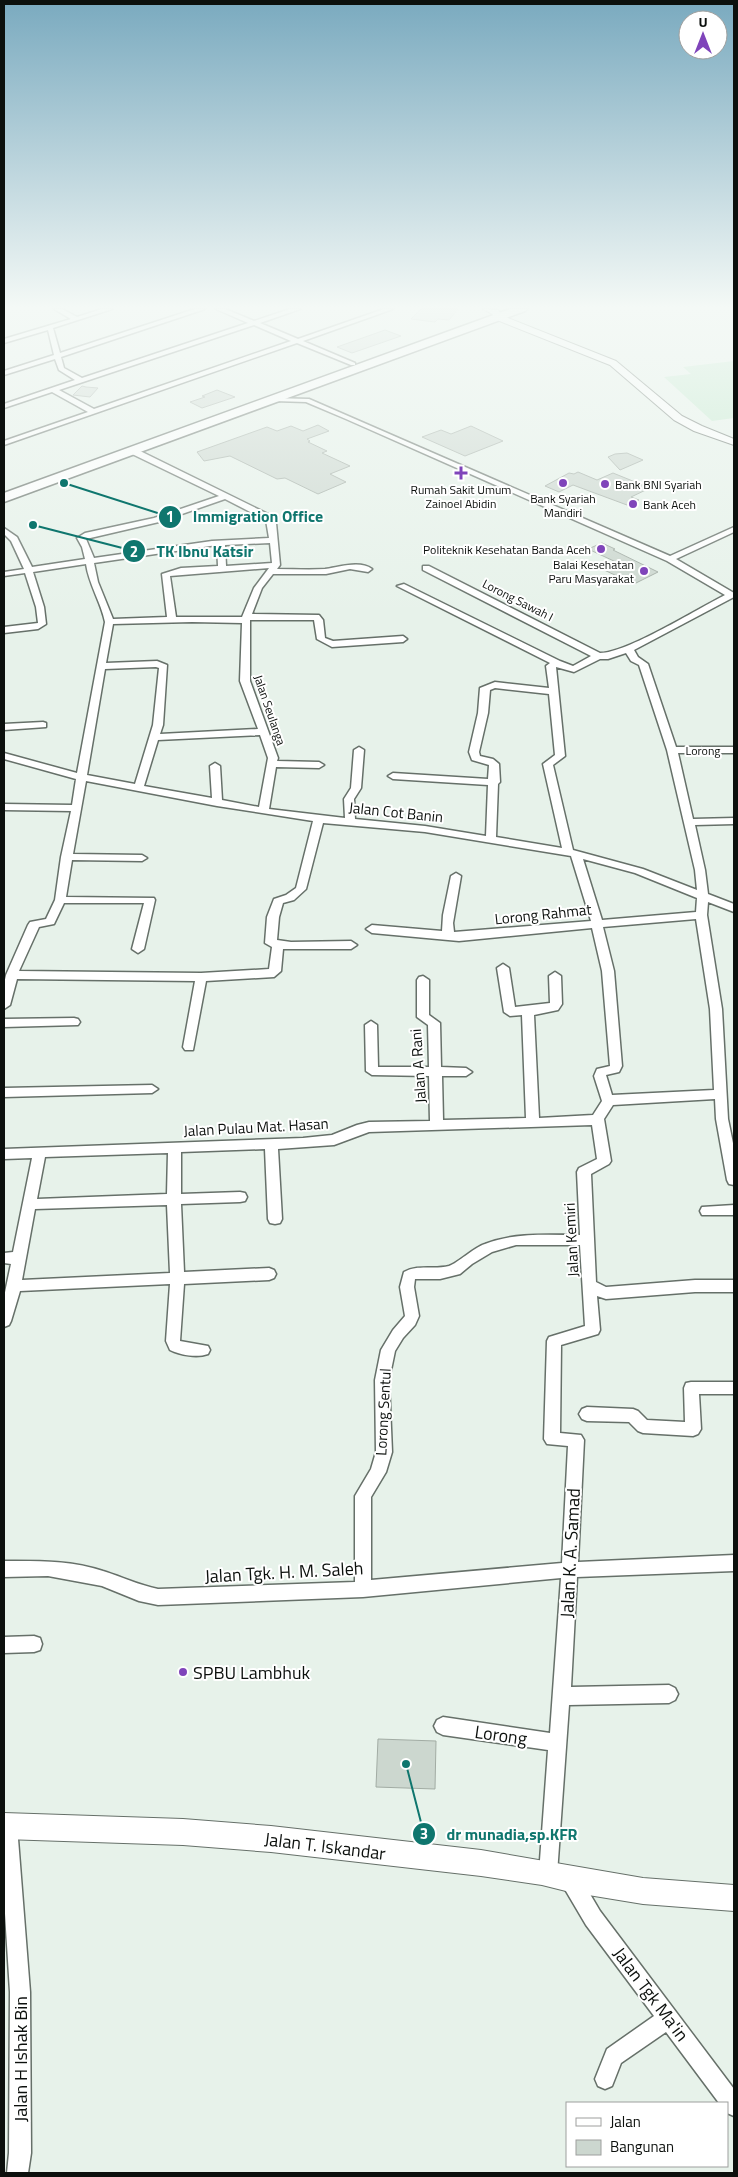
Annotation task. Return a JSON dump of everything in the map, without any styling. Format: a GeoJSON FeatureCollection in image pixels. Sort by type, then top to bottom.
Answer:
{"type":"FeatureCollection","features":[{"type":"Feature","properties":{"kind":"highway"},"geometry":{"type":"LineString","coordinates":[[4,498],[133,451],[233,411]]}},
{"type":"Feature","properties":{"kind":"highway"},"geometry":{"type":"LineString","coordinates":[[4,491],[233,411]]}},
{"type":"Feature","properties":{"kind":"street"},"geometry":{"type":"LineString","coordinates":[[4,443],[98,411]]}},
{"type":"Feature","properties":{"kind":"street"},"geometry":{"type":"LineString","coordinates":[[332,411],[503,484],[670,559],[731,595],[629,649],[608,656],[598,656],[574,669],[557,663],[401,586]]}},
{"type":"Feature","properties":{"kind":"street"},"geometry":{"type":"LineString","coordinates":[[669,411],[684,422],[734,442]]}},
{"type":"Feature","properties":{"kind":"street"},"geometry":{"type":"LineString","coordinates":[[683,411],[700,428]]}},
{"type":"Feature","properties":{"kind":"street"},"geometry":{"type":"LineString","coordinates":[[133,451],[269,518],[271,520],[273,540],[273,568]]}},
{"type":"Feature","properties":{"kind":"street"},"geometry":{"type":"LineString","coordinates":[[4,1005],[8,981],[34,925],[50,921],[60,900],[66,857],[102,666],[109,622],[108,612],[93,579],[85,543],[81,538],[88,534],[156,520],[226,497]]}},
{"type":"Feature","properties":{"kind":"street"},"geometry":{"type":"LineString","coordinates":[[670,559],[734,529]]}},
{"type":"Feature","properties":{"kind":"street"},"geometry":{"type":"LineString","coordinates":[[4,530],[16,542],[28,570],[38,598],[42,624],[35,627],[4,630]]}},
{"type":"Feature","properties":{"kind":"street"},"geometry":{"type":"LineString","coordinates":[[4,574],[222,543],[273,540]]}},
{"type":"Feature","properties":{"kind":"street"},"geometry":{"type":"LineString","coordinates":[[222,543],[222,569]]}},
{"type":"Feature","properties":{"kind":"street"},"geometry":{"type":"LineString","coordinates":[[172,619],[166,574],[181,571],[222,569],[326,570],[350,567],[368,568]]}},
{"type":"Feature","properties":{"kind":"street","name":"Jalan Seulanga"},"geometry":{"type":"LineString","coordinates":[[263,811],[273,758],[247,688],[244,672],[247,619],[256,592],[273,568]]}},
{"type":"Feature","properties":{"kind":"street","name":"Lorong Sawah I"},"geometry":{"type":"LineString","coordinates":[[426,568],[598,656]]}},
{"type":"Feature","properties":{"kind":"street"},"geometry":{"type":"LineString","coordinates":[[109,622],[316,617],[319,620],[322,639],[328,644],[405,642],[397,629]]}},
{"type":"Feature","properties":{"kind":"street"},"geometry":{"type":"LineString","coordinates":[[629,649],[634,659],[644,664],[662,713],[690,822],[700,870],[703,896],[701,915],[716,1009],[722,1119],[734,1178]]}},
{"type":"Feature","properties":{"kind":"street"},"geometry":{"type":"LineString","coordinates":[[557,663],[551,666],[560,756],[548,764],[572,853],[597,924],[608,971],[616,1066],[615,1069],[601,1072],[600,1076],[608,1101]]}},
{"type":"Feature","properties":{"kind":"street"},"geometry":{"type":"LineString","coordinates":[[102,666],[157,664],[164,667],[158,725],[139,787]]}},
{"type":"Feature","properties":{"kind":"street"},"geometry":{"type":"LineString","coordinates":[[490,840],[495,782],[494,763],[479,760],[474,756],[483,713],[485,688],[495,685],[553,691]]}},
{"type":"Feature","properties":{"kind":"street"},"geometry":{"type":"LineString","coordinates":[[4,727],[43,725]]}},
{"type":"Feature","properties":{"kind":"street"},"geometry":{"type":"LineString","coordinates":[[154,737],[263,732]]}},
{"type":"Feature","properties":{"kind":"street"},"geometry":{"type":"LineString","coordinates":[[350,822],[349,799],[356,788],[358,750]]}},
{"type":"Feature","properties":{"kind":"street","name":"Lorong"},"geometry":{"type":"LineString","coordinates":[[672,750],[734,750]]}},
{"type":"Feature","properties":{"kind":"street","name":"Jalan Cot Banin"},"geometry":{"type":"LineString","coordinates":[[4,756],[82,777],[263,811],[319,819],[425,829],[572,853],[639,871],[734,908]]}},
{"type":"Feature","properties":{"kind":"street"},"geometry":{"type":"LineString","coordinates":[[273,764],[319,765]]}},
{"type":"Feature","properties":{"kind":"street"},"geometry":{"type":"LineString","coordinates":[[215,766],[217,803]]}},
{"type":"Feature","properties":{"kind":"street"},"geometry":{"type":"LineString","coordinates":[[393,776],[495,782]]}},
{"type":"Feature","properties":{"kind":"street"},"geometry":{"type":"LineString","coordinates":[[4,807],[76,808]]}},
{"type":"Feature","properties":{"kind":"street"},"geometry":{"type":"LineString","coordinates":[[319,819],[301,889],[290,898],[278,901],[271,930],[271,943],[278,945],[351,944]]}},
{"type":"Feature","properties":{"kind":"street"},"geometry":{"type":"LineString","coordinates":[[690,822],[734,821]]}},
{"type":"Feature","properties":{"kind":"street"},"geometry":{"type":"LineString","coordinates":[[66,857],[142,858]]}},
{"type":"Feature","properties":{"kind":"street"},"geometry":{"type":"LineString","coordinates":[[451,935],[447,932],[446,927],[456,876]]}},
{"type":"Feature","properties":{"kind":"street"},"geometry":{"type":"LineString","coordinates":[[60,900],[150,900],[138,949]]}},
{"type":"Feature","properties":{"kind":"street","name":"Lorong Rahmat"},"geometry":{"type":"LineString","coordinates":[[372,929],[459,937],[701,915]]}},
{"type":"Feature","properties":{"kind":"street"},"geometry":{"type":"LineString","coordinates":[[8,981],[270,974],[275,971],[278,945]]}},
{"type":"Feature","properties":{"kind":"street"},"geometry":{"type":"LineString","coordinates":[[503,968],[510,1012],[554,1007],[556,1004],[556,976]]}},
{"type":"Feature","properties":{"kind":"street"},"geometry":{"type":"LineString","coordinates":[[189,1046],[201,977]]}},
{"type":"Feature","properties":{"kind":"street","name":"Jalan A Rani"},"geometry":{"type":"LineString","coordinates":[[424,980],[423,1017],[434,1023],[437,1072],[437,1125]]}},
{"type":"Feature","properties":{"kind":"street"},"geometry":{"type":"LineString","coordinates":[[532,1010],[529,1011],[528,1016],[533,1123]]}},
{"type":"Feature","properties":{"kind":"street"},"geometry":{"type":"LineString","coordinates":[[4,1023],[74,1022]]}},
{"type":"Feature","properties":{"kind":"street"},"geometry":{"type":"LineString","coordinates":[[371,1025],[372,1071],[466,1072]]}},
{"type":"Feature","properties":{"kind":"street"},"geometry":{"type":"LineString","coordinates":[[4,1093],[152,1089]]}},
{"type":"Feature","properties":{"kind":"street"},"geometry":{"type":"LineString","coordinates":[[598,1119],[604,1105],[608,1101],[720,1094]]}},
{"type":"Feature","properties":{"kind":"street","name":"Jalan Pulau Mat. Hasan"},"geometry":{"type":"LineString","coordinates":[[4,1154],[271,1145],[334,1140],[369,1127],[585,1122],[598,1119]]}},
{"type":"Feature","properties":{"kind":"street","name":"Jalan Kemiri"},"geometry":{"type":"LineString","coordinates":[[598,1119],[604,1161],[584,1172],[589,1284],[594,1290],[606,1293],[695,1286],[734,1286]]}},
{"type":"Feature","properties":{"kind":"street"},"geometry":{"type":"LineString","coordinates":[[271,1145],[275,1219]]}},
{"type":"Feature","properties":{"kind":"street"},"geometry":{"type":"LineString","coordinates":[[175,1148],[174,1200],[177,1277],[173,1341],[174,1346],[179,1348],[203,1350]]}},
{"type":"Feature","properties":{"kind":"street"},"geometry":{"type":"LineString","coordinates":[[4,1321],[20,1258],[39,1154]]}},
{"type":"Feature","properties":{"kind":"street"},"geometry":{"type":"LineString","coordinates":[[31,1204],[240,1197]]}},
{"type":"Feature","properties":{"kind":"street"},"geometry":{"type":"LineString","coordinates":[[707,1211],[734,1210]]}},
{"type":"Feature","properties":{"kind":"street","name":"Lorong Sentul"},"geometry":{"type":"LineString","coordinates":[[363,1589],[363,1496],[378,1472],[384,1452],[382,1380],[388,1350],[412,1316],[407,1287],[409,1276],[414,1273],[440,1273],[455,1270],[467,1260],[488,1248],[516,1240],[587,1240]]}},
{"type":"Feature","properties":{"kind":"street"},"geometry":{"type":"LineString","coordinates":[[4,1258],[20,1258]]}},
{"type":"Feature","properties":{"kind":"street"},"geometry":{"type":"LineString","coordinates":[[14,1286],[270,1274]]}},
{"type":"Feature","properties":{"kind":"street","name":"Jalan K. A. Samad"},"geometry":{"type":"LineString","coordinates":[[559,1876],[558,1743],[576,1440],[552,1439],[554,1341],[593,1330],[589,1284]]}},
{"type":"Feature","properties":{"kind":"street"},"geometry":{"type":"LineString","coordinates":[[587,1414],[633,1416],[643,1426],[693,1429],[691,1388],[734,1388]]}},
{"type":"Feature","properties":{"kind":"street","name":"Jalan Tgk. H. M. Saleh"},"geometry":{"type":"LineString","coordinates":[[4,1569],[48,1568],[102,1578],[139,1593],[158,1597],[363,1589],[569,1570],[734,1563]]}},
{"type":"Feature","properties":{"kind":"street"},"geometry":{"type":"LineString","coordinates":[[4,1645],[34,1644]]}},
{"type":"Feature","properties":{"kind":"street"},"geometry":{"type":"LineString","coordinates":[[562,1696],[669,1694]]}},
{"type":"Feature","properties":{"kind":"street","name":"Lorong"},"geometry":{"type":"LineString","coordinates":[[443,1726],[558,1743]]}},
{"type":"Feature","properties":{"kind":"street","name":"Jalan T. Iskandar"},"geometry":{"type":"LineString","coordinates":[[6,1826],[183,1832],[271,1839],[481,1863],[643,1891],[734,1898]]}},
{"type":"Feature","properties":{"kind":"street","name":"Jalan H Ishak Bin"},"geometry":{"type":"LineString","coordinates":[[6,1826],[20,1992],[20,2153],[18,2173]]}},
{"type":"Feature","properties":{"kind":"street","name":"Jalan Tgk Ma'in"},"geometry":{"type":"LineString","coordinates":[[559,1876],[593,1918],[734,2106]]}},
{"type":"Feature","properties":{"kind":"street"},"geometry":{"type":"LineString","coordinates":[[606,2079],[614,2056],[669,2018]]}},
{"type":"Feature","properties":{"kind":"green space"},"geometry":{"type":"Polygon","coordinates":[[[701,411],[734,411],[734,418],[712,421],[701,411]]]}},
{"type":"Feature","properties":{"kind":"building"},"geometry":{"type":"Polygon","coordinates":[[[318,425],[329,431],[307,439],[310,441],[308,442],[327,451],[322,453],[350,466],[330,474],[346,482],[318,494],[285,478],[277,479],[230,456],[204,461],[197,452],[267,427],[277,431],[291,426],[303,431],[318,425]]]}},
{"type":"Feature","properties":{"kind":"building","name":"Rumah Sakit Umum Zainoel Abidin"},"geometry":{"type":"Polygon","coordinates":[[[471,426],[503,441],[465,456],[422,437],[441,430],[451,434],[471,426]]]}},
{"type":"Feature","properties":{"kind":"building"},"geometry":{"type":"Polygon","coordinates":[[[627,453],[643,460],[620,470],[608,457],[615,454],[627,453]]]}},
{"type":"Feature","properties":{"kind":"building"},"geometry":{"type":"Polygon","coordinates":[[[578,472],[597,480],[613,473],[650,488],[631,497],[639,500],[627,505],[573,485],[559,492],[545,486],[569,473],[574,474],[578,472]]]}},
{"type":"Feature","properties":{"kind":"building","name":"Balai Kesehatan Paru Masyarakat"},"geometry":{"type":"Polygon","coordinates":[[[602,543],[658,572],[634,584],[602,569],[616,562],[588,549],[602,543]]]}},
{"type":"Feature","properties":{"kind":"building"},"geometry":{"type":"Polygon","coordinates":[[[378,1739],[436,1741],[435,1789],[376,1787],[378,1739]]]}},
{"type":"Feature","properties":{"kind":"place","name":"Rumah Sakit Umum Zainoel Abidin"},"geometry":{"type":"Point","coordinates":[461,473]}},
{"type":"Feature","properties":{"kind":"place","name":"Immigration Office"},"geometry":{"type":"Point","coordinates":[64,483]}},
{"type":"Feature","properties":{"kind":"place","name":"Bank Syariah Mandiri"},"geometry":{"type":"Point","coordinates":[563,483]}},
{"type":"Feature","properties":{"kind":"place","name":"Bank BNI Syariah"},"geometry":{"type":"Point","coordinates":[605,484]}},
{"type":"Feature","properties":{"kind":"place","name":"Bank Aceh"},"geometry":{"type":"Point","coordinates":[633,504]}},
{"type":"Feature","properties":{"kind":"place","name":"TK Ibnu Katsir"},"geometry":{"type":"Point","coordinates":[33,525]}},
{"type":"Feature","properties":{"kind":"place","name":"Politeknik Kesehatan Banda Aceh"},"geometry":{"type":"Point","coordinates":[601,549]}},
{"type":"Feature","properties":{"kind":"place","name":"Balai Kesehatan Paru Masyarakat"},"geometry":{"type":"Point","coordinates":[644,571]}},
{"type":"Feature","properties":{"kind":"place","name":"SPBU Lambhuk"},"geometry":{"type":"Point","coordinates":[183,1672]}},
{"type":"Feature","properties":{"kind":"place","name":"dr munadia,sp.KFR"},"geometry":{"type":"Point","coordinates":[406,1764]}}]}
